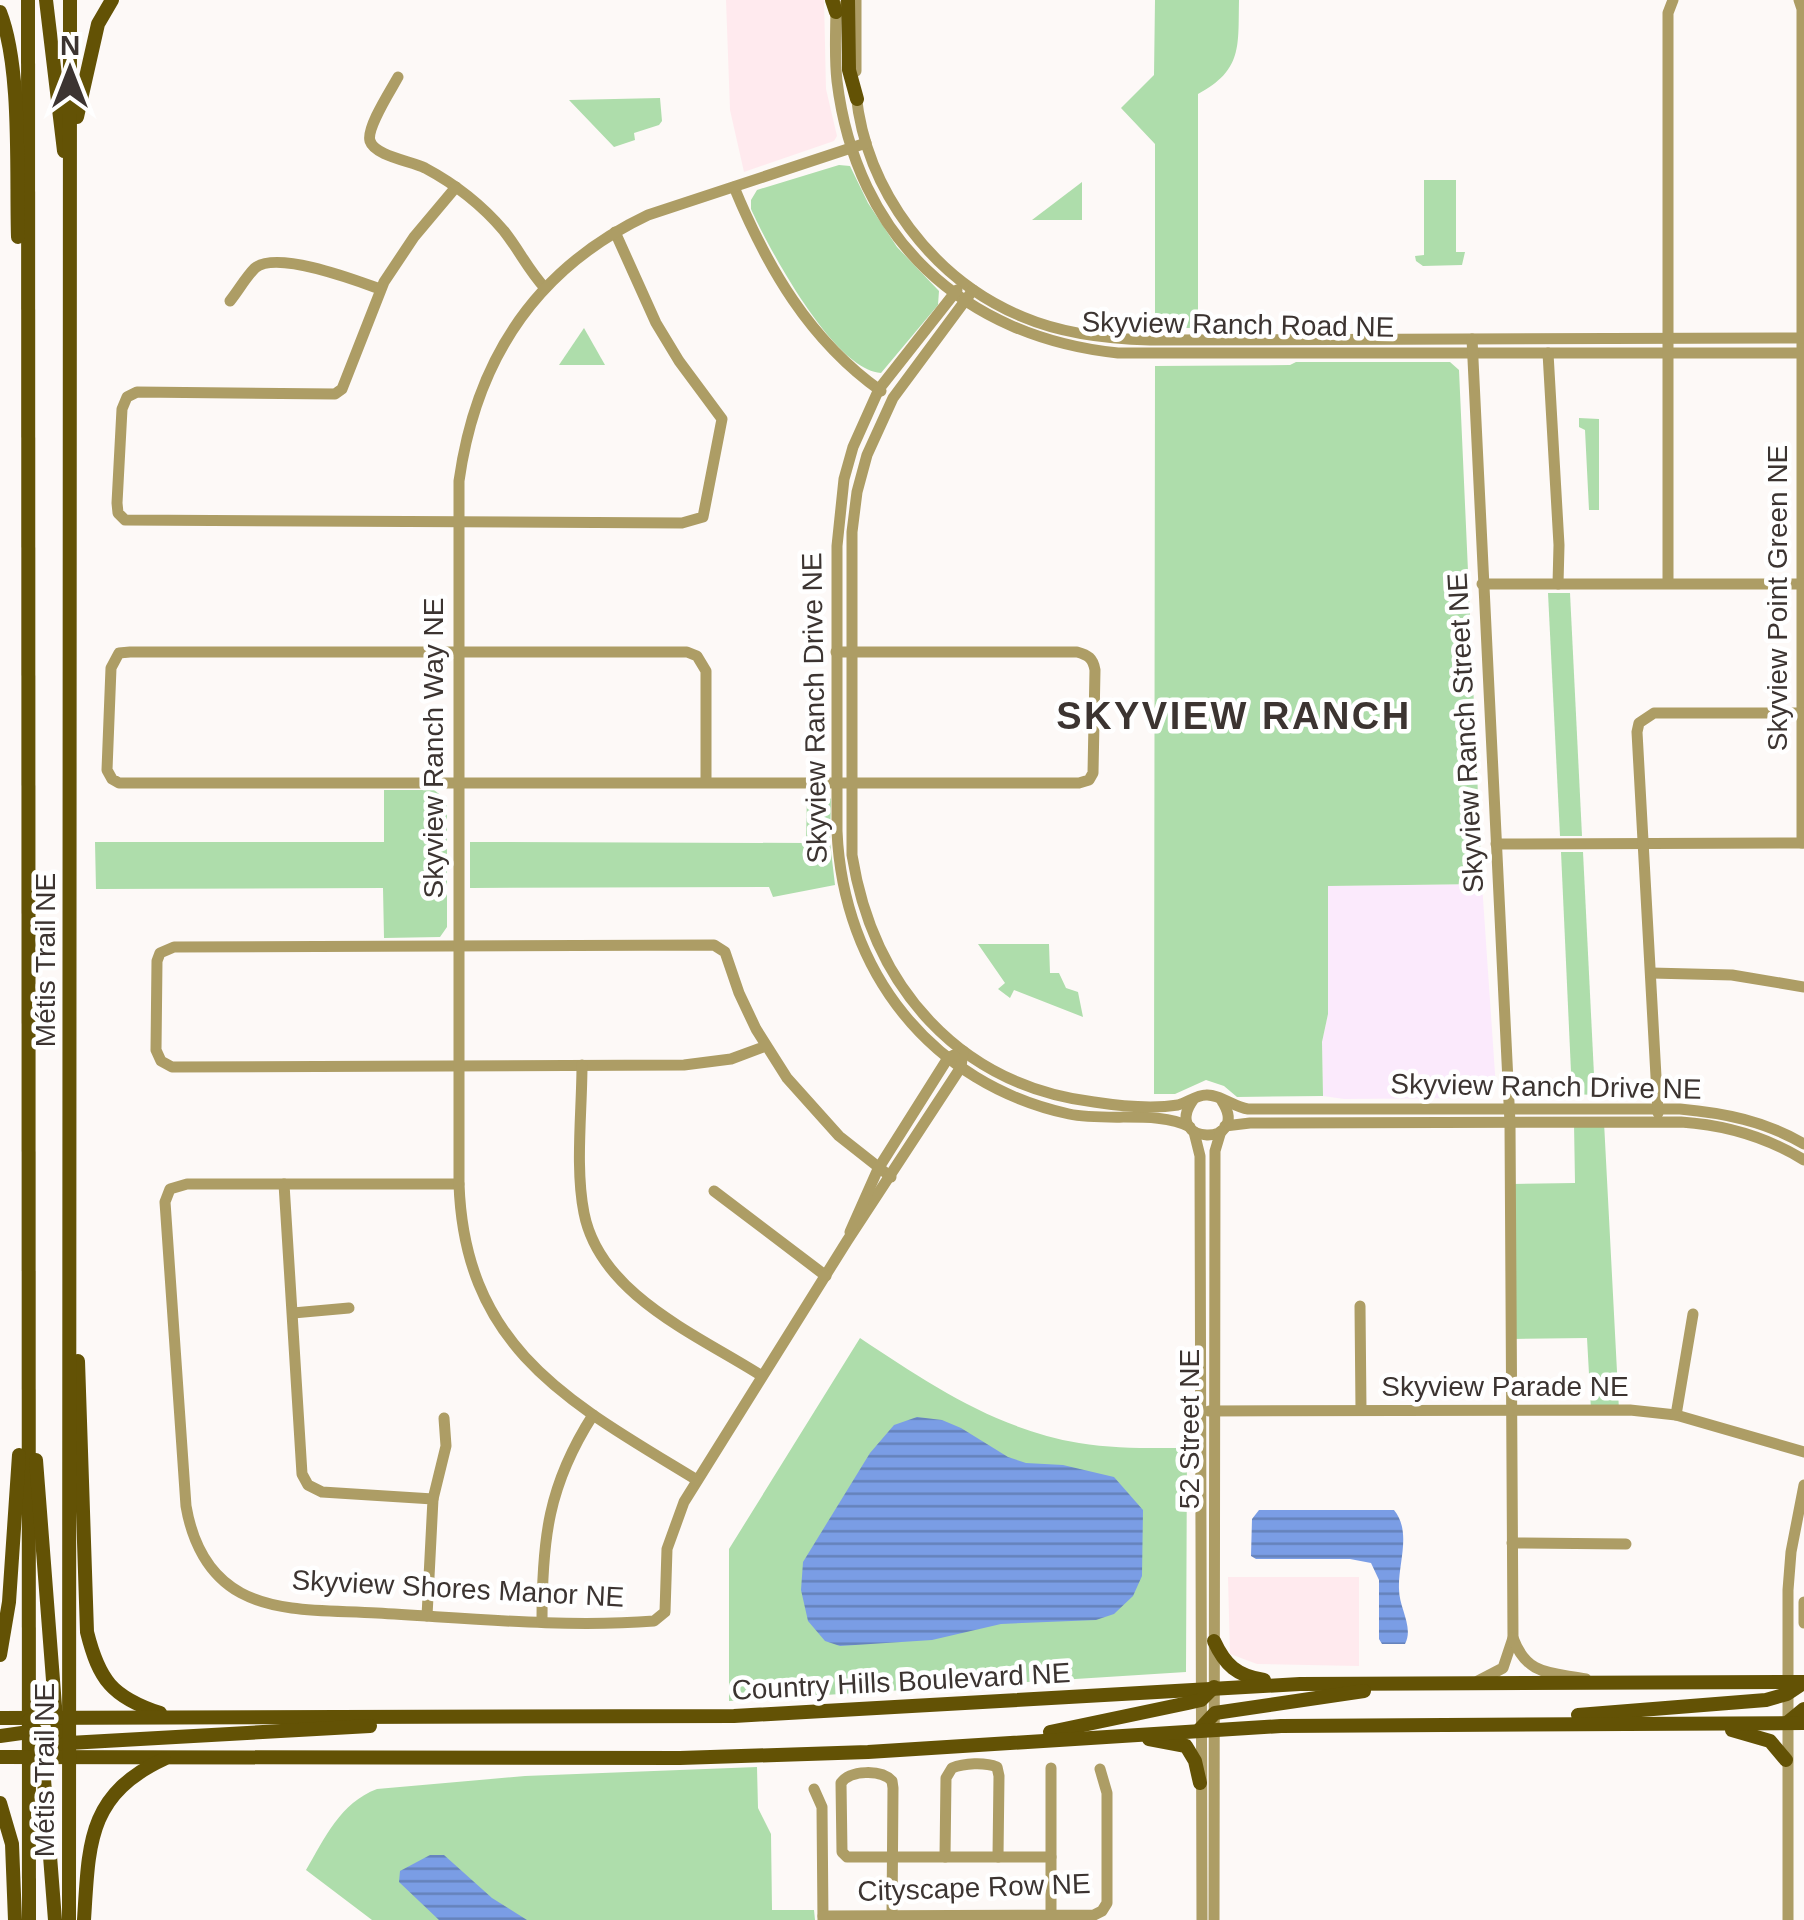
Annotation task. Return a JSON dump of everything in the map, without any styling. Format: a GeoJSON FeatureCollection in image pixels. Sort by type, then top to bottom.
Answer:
{"type":"FeatureCollection","features":[{"type":"Feature","properties":{"kind":"main road","name":"Métis Trail NE"},"geometry":{"type":"LineString","coordinates":[[28,0],[27,1329],[32,1728],[38,1755],[29,1920]]}},
{"type":"Feature","properties":{"kind":"main road"},"geometry":{"type":"LineString","coordinates":[[46,0],[72,212]]}},
{"type":"Feature","properties":{"kind":"main road","name":"Métis Trail NE"},"geometry":{"type":"LineString","coordinates":[[69,1920],[67,1748],[61,1721],[70,1121],[70,0]]}},
{"type":"Feature","properties":{"kind":"main road"},"geometry":{"type":"LineString","coordinates":[[72,137],[98,24],[112,0]]}},
{"type":"Feature","properties":{"kind":"main road"},"geometry":{"type":"LineString","coordinates":[[848,0],[849,70],[856,98]]}},
{"type":"Feature","properties":{"kind":"main road"},"geometry":{"type":"LineString","coordinates":[[0,12],[8,32],[12,65],[20,316],[26,347]]}},
{"type":"Feature","properties":{"kind":"main road"},"geometry":{"type":"LineString","coordinates":[[70,1121],[87,1632],[93,1657],[114,1692],[137,1706],[174,1718]]}},
{"type":"Feature","properties":{"kind":"main road"},"geometry":{"type":"LineString","coordinates":[[0,1655],[10,1602],[27,1329]]}},
{"type":"Feature","properties":{"kind":"main road"},"geometry":{"type":"LineString","coordinates":[[28,1364],[61,1721]]}},
{"type":"Feature","properties":{"kind":"main road"},"geometry":{"type":"LineString","coordinates":[[1214,1640],[1223,1661],[1236,1672],[1300,1684]]}},
{"type":"Feature","properties":{"kind":"main road","name":"Country Hills Boulevard NE"},"geometry":{"type":"LineString","coordinates":[[0,1718],[32,1728],[61,1721],[174,1718],[734,1716],[1300,1684],[1602,1682],[1787,1688],[1804,1682]]}},
{"type":"Feature","properties":{"kind":"main road"},"geometry":{"type":"LineString","coordinates":[[67,1748],[167,1758],[680,1758],[868,1752],[1210,1723],[1414,1683]]}},
{"type":"Feature","properties":{"kind":"main road"},"geometry":{"type":"LineString","coordinates":[[1473,1724],[1766,1700],[1787,1688]]}},
{"type":"Feature","properties":{"kind":"main road"},"geometry":{"type":"LineString","coordinates":[[1000,1742],[1205,1692]]}},
{"type":"Feature","properties":{"kind":"main road"},"geometry":{"type":"LineString","coordinates":[[1786,1723],[1804,1709]]}},
{"type":"Feature","properties":{"kind":"main road"},"geometry":{"type":"LineString","coordinates":[[0,1757],[38,1755],[67,1748],[459,1718]]}},
{"type":"Feature","properties":{"kind":"main road"},"geometry":{"type":"LineString","coordinates":[[1210,1723],[1804,1723]]}},
{"type":"Feature","properties":{"kind":"main road"},"geometry":{"type":"LineString","coordinates":[[1692,1724],[1762,1737],[1775,1744],[1786,1760]]}},
{"type":"Feature","properties":{"kind":"main road"},"geometry":{"type":"LineString","coordinates":[[0,1736],[32,1728]]}},
{"type":"Feature","properties":{"kind":"main road"},"geometry":{"type":"LineString","coordinates":[[1103,1735],[1186,1746],[1200,1783]]}},
{"type":"Feature","properties":{"kind":"main road"},"geometry":{"type":"LineString","coordinates":[[38,1755],[55,1920]]}},
{"type":"Feature","properties":{"kind":"main road"},"geometry":{"type":"LineString","coordinates":[[84,1920],[91,1849],[100,1814],[124,1782],[167,1758]]}},
{"type":"Feature","properties":{"kind":"main road"},"geometry":{"type":"LineString","coordinates":[[0,1803],[12,1844],[16,1920]]}},
{"type":"Feature","properties":{"kind":"street","name":"Skyview Ranch Road NE"},"geometry":{"type":"LineString","coordinates":[[856,0],[856,98],[866,144],[888,194],[929,252],[968,286],[1021,316],[1048,326],[1118,339],[1472,346],[1548,353],[1803,353]]}},
{"type":"Feature","properties":{"kind":"street"},"geometry":{"type":"LineString","coordinates":[[1668,583],[1668,13],[1673,0]]}},
{"type":"Feature","properties":{"kind":"street","name":"Skyview Point Green NE"},"geometry":{"type":"LineString","coordinates":[[1800,0],[1803,843]]}},
{"type":"Feature","properties":{"kind":"street","name":"Skyview Ranch Road NE"},"geometry":{"type":"LineString","coordinates":[[835,4],[837,80],[852,148],[873,200],[917,261],[959,299],[1017,331],[1118,353],[1803,338]]}},
{"type":"Feature","properties":{"kind":"street"},"geometry":{"type":"LineString","coordinates":[[398,77],[370,131],[370,142],[376,150],[412,162],[456,187],[496,223],[546,288]]}},
{"type":"Feature","properties":{"kind":"street","name":"Skyview Ranch Way NE"},"geometry":{"type":"LineString","coordinates":[[697,1480],[593,1415],[540,1376],[503,1331],[475,1276],[462,1224],[460,481],[473,410],[494,361],[524,314],[576,259],[648,216],[866,144]]}},
{"type":"Feature","properties":{"kind":"street"},"geometry":{"type":"LineString","coordinates":[[456,187],[414,237],[380,289],[342,389],[336,394],[137,392],[127,398],[122,409],[118,513],[125,520],[136,522],[682,523],[703,517],[722,419],[656,323],[616,232]]}},
{"type":"Feature","properties":{"kind":"street"},"geometry":{"type":"LineString","coordinates":[[734,187],[768,264],[796,307],[827,344],[892,398]]}},
{"type":"Feature","properties":{"kind":"street"},"geometry":{"type":"LineString","coordinates":[[230,300],[256,268],[265,263],[322,270],[380,289]]}},
{"type":"Feature","properties":{"kind":"street","name":"Skyview Ranch Drive NE"},"geometry":{"type":"LineString","coordinates":[[968,286],[892,398],[867,455],[853,510],[851,782],[852,856],[858,889],[872,935],[909,997],[963,1051],[1031,1087],[1074,1100],[1167,1106],[1193,1100]]}},
{"type":"Feature","properties":{"kind":"street","name":"Skyview Ranch Drive NE"},"geometry":{"type":"LineString","coordinates":[[959,299],[879,389],[853,447],[840,498],[836,652],[838,858],[848,912],[879,982],[906,1018],[961,1067],[1000,1090],[1047,1108],[1093,1118],[1173,1120],[1192,1129]]}},
{"type":"Feature","properties":{"kind":"street","name":"Skyview Ranch Street NE"},"geometry":{"type":"LineString","coordinates":[[1472,346],[1510,1108],[1513,1638]]}},
{"type":"Feature","properties":{"kind":"street"},"geometry":{"type":"LineString","coordinates":[[1548,353],[1558,584]]}},
{"type":"Feature","properties":{"kind":"street"},"geometry":{"type":"LineString","coordinates":[[1482,584],[1802,584]]}},
{"type":"Feature","properties":{"kind":"street"},"geometry":{"type":"LineString","coordinates":[[706,782],[706,671],[697,656],[687,652],[119,654],[111,668],[107,770],[119,783],[1079,783],[1089,780],[1095,764],[1095,670],[1094,662],[1086,654],[836,652]]}},
{"type":"Feature","properties":{"kind":"street"},"geometry":{"type":"LineString","coordinates":[[1658,1115],[1637,732],[1646,716],[1654,713],[1802,713]]}},
{"type":"Feature","properties":{"kind":"street"},"geometry":{"type":"LineString","coordinates":[[1496,844],[1803,843]]}},
{"type":"Feature","properties":{"kind":"street"},"geometry":{"type":"LineString","coordinates":[[766,1046],[709,1063],[172,1066],[161,1061],[156,1050],[157,961],[166,949],[714,945],[726,952],[739,993],[766,1046],[788,1078],[820,1117],[891,1178]]}},
{"type":"Feature","properties":{"kind":"street"},"geometry":{"type":"LineString","coordinates":[[1651,972],[1732,975],[1804,988]]}},
{"type":"Feature","properties":{"kind":"street"},"geometry":{"type":"LineString","coordinates":[[948,1058],[963,1051]]}},
{"type":"Feature","properties":{"kind":"street","name":"Skyview Shores Manor NE"},"geometry":{"type":"LineString","coordinates":[[459,1184],[187,1184],[170,1188],[166,1194],[190,1527],[210,1566],[227,1584],[244,1595],[284,1606],[427,1616],[644,1622],[661,1617],[666,1605],[668,1549],[674,1523],[697,1480],[961,1067],[963,1051]]}},
{"type":"Feature","properties":{"kind":"street","name":"Skyview Shores Manor NE"},"geometry":{"type":"LineString","coordinates":[[847,1240],[878,1168],[948,1058]]}},
{"type":"Feature","properties":{"kind":"street"},"geometry":{"type":"LineString","coordinates":[[582,1065],[584,1213],[592,1240],[605,1263],[623,1285],[647,1304],[762,1376]]}},
{"type":"Feature","properties":{"kind":"street"},"geometry":{"type":"LineString","coordinates":[[1211,1095],[1222,1101],[1228,1112],[1223,1129],[1210,1136],[1192,1129],[1187,1110],[1193,1100],[1211,1095]]}},
{"type":"Feature","properties":{"kind":"street","name":"Skyview Ranch Drive NE"},"geometry":{"type":"LineString","coordinates":[[1222,1101],[1248,1110],[1510,1108],[1739,1117],[1766,1124],[1804,1144]]}},
{"type":"Feature","properties":{"kind":"street","name":"Skyview Ranch Drive NE"},"geometry":{"type":"LineString","coordinates":[[1223,1129],[1250,1123],[1510,1123],[1658,1115],[1740,1131],[1804,1160]]}},
{"type":"Feature","properties":{"kind":"street","name":"52 Street NE"},"geometry":{"type":"LineString","coordinates":[[1192,1129],[1200,1149],[1214,1640],[1205,1692]]}},
{"type":"Feature","properties":{"kind":"street","name":"52 Street NE"},"geometry":{"type":"LineString","coordinates":[[1210,1723],[1205,1692],[1207,1411],[1215,1151],[1223,1129]]}},
{"type":"Feature","properties":{"kind":"street"},"geometry":{"type":"LineString","coordinates":[[284,1184],[302,1474],[308,1485],[322,1492],[433,1498]]}},
{"type":"Feature","properties":{"kind":"street"},"geometry":{"type":"LineString","coordinates":[[714,1191],[826,1276]]}},
{"type":"Feature","properties":{"kind":"street"},"geometry":{"type":"LineString","coordinates":[[1360,1306],[1361,1410]]}},
{"type":"Feature","properties":{"kind":"street"},"geometry":{"type":"LineString","coordinates":[[292,1313],[348,1308]]}},
{"type":"Feature","properties":{"kind":"street"},"geometry":{"type":"LineString","coordinates":[[1676,1414],[1693,1314]]}},
{"type":"Feature","properties":{"kind":"street","name":"Skyview Parade NE"},"geometry":{"type":"LineString","coordinates":[[1207,1411],[1630,1410],[1676,1414],[1804,1452]]}},
{"type":"Feature","properties":{"kind":"street"},"geometry":{"type":"LineString","coordinates":[[542,1620],[544,1542],[549,1512],[562,1470],[593,1415]]}},
{"type":"Feature","properties":{"kind":"street"},"geometry":{"type":"LineString","coordinates":[[427,1616],[433,1498],[446,1446],[444,1418]]}},
{"type":"Feature","properties":{"kind":"street"},"geometry":{"type":"LineString","coordinates":[[1788,1920],[1786,1723],[1791,1552],[1804,1486]]}},
{"type":"Feature","properties":{"kind":"street"},"geometry":{"type":"LineString","coordinates":[[1512,1544],[1626,1544]]}},
{"type":"Feature","properties":{"kind":"street"},"geometry":{"type":"LineString","coordinates":[[1804,1602],[1804,1623]]}},
{"type":"Feature","properties":{"kind":"street"},"geometry":{"type":"LineString","coordinates":[[1513,1638],[1519,1654],[1530,1666],[1602,1682]]}},
{"type":"Feature","properties":{"kind":"street"},"geometry":{"type":"LineString","coordinates":[[1473,1683],[1498,1674],[1513,1638]]}},
{"type":"Feature","properties":{"kind":"street"},"geometry":{"type":"LineString","coordinates":[[1205,1692],[1210,1723],[1214,1920]]}},
{"type":"Feature","properties":{"kind":"street"},"geometry":{"type":"LineString","coordinates":[[1202,1920],[1200,1783],[1210,1723]]}},
{"type":"Feature","properties":{"kind":"street"},"geometry":{"type":"LineString","coordinates":[[945,1857],[946,1778],[958,1766],[990,1764],[997,1768],[999,1776],[998,1857]]}},
{"type":"Feature","properties":{"kind":"street"},"geometry":{"type":"LineString","coordinates":[[1051,1768],[1051,1914]]}},
{"type":"Feature","properties":{"kind":"street","name":"Cityscape Row NE"},"geometry":{"type":"LineString","coordinates":[[822,1918],[1102,1911],[1107,1904],[1107,1792],[1100,1769]]}},
{"type":"Feature","properties":{"kind":"street"},"geometry":{"type":"LineString","coordinates":[[892,1915],[893,1858],[892,1781],[878,1773],[844,1777],[842,1852],[847,1856],[893,1858],[1051,1857]]}},
{"type":"Feature","properties":{"kind":"street"},"geometry":{"type":"LineString","coordinates":[[814,1789],[822,1807],[822,1918]]}},
{"type":"Feature","properties":{"kind":"shaded area"},"geometry":{"type":"Polygon","coordinates":[[[726,0],[824,0],[826,89],[837,136],[834,141],[744,172],[730,110],[726,0]]]}},
{"type":"Feature","properties":{"kind":"shaded area"},"geometry":{"type":"Polygon","coordinates":[[[1482,884],[1496,1088],[1493,1094],[1487,1098],[1323,1096],[1322,1042],[1328,1014],[1327,886],[1482,884]]]}},
{"type":"Feature","properties":{"kind":"shaded area"},"geometry":{"type":"Polygon","coordinates":[[[1228,1577],[1359,1577],[1359,1666],[1257,1664],[1230,1654],[1228,1577]]]}},
{"type":"Feature","properties":{"kind":"green space"},"geometry":{"type":"Polygon","coordinates":[[[1155,0],[1239,0],[1235,55],[1223,76],[1198,94],[1198,328],[1155,328],[1155,144],[1121,108],[1154,75],[1155,0]]]}},
{"type":"Feature","properties":{"kind":"green space"},"geometry":{"type":"Polygon","coordinates":[[[660,98],[659,125],[634,133],[635,140],[614,147],[569,100],[660,98]]]}},
{"type":"Feature","properties":{"kind":"green space"},"geometry":{"type":"Polygon","coordinates":[[[839,165],[850,166],[868,203],[897,247],[939,291],[938,305],[881,373],[863,367],[843,352],[824,330],[788,278],[751,209],[757,190],[839,165]]]}},
{"type":"Feature","properties":{"kind":"green space"},"geometry":{"type":"Polygon","coordinates":[[[1424,180],[1456,180],[1456,252],[1465,252],[1462,265],[1423,266],[1416,261],[1415,256],[1424,255],[1424,180]]]}},
{"type":"Feature","properties":{"kind":"green space"},"geometry":{"type":"Polygon","coordinates":[[[1082,182],[1082,220],[1032,220],[1082,182]]]}},
{"type":"Feature","properties":{"kind":"green space"},"geometry":{"type":"Polygon","coordinates":[[[584,328],[605,365],[559,365],[584,328]]]}},
{"type":"Feature","properties":{"kind":"green space"},"geometry":{"type":"Polygon","coordinates":[[[1450,362],[1459,370],[1482,884],[1328,886],[1328,1014],[1322,1042],[1323,1096],[1237,1097],[1224,1086],[1206,1080],[1175,1094],[1154,1094],[1155,366],[1450,362]]]}},
{"type":"Feature","properties":{"kind":"green space"},"geometry":{"type":"Polygon","coordinates":[[[1579,418],[1599,419],[1599,510],[1589,510],[1585,430],[1579,427],[1579,418]]]}},
{"type":"Feature","properties":{"kind":"green space"},"geometry":{"type":"Polygon","coordinates":[[[1548,593],[1570,593],[1582,836],[1560,836],[1548,593]]]}},
{"type":"Feature","properties":{"kind":"green space"},"geometry":{"type":"Polygon","coordinates":[[[384,790],[434,790],[447,800],[447,927],[440,937],[384,938],[383,888],[96,889],[95,842],[384,842],[384,790]]]}},
{"type":"Feature","properties":{"kind":"green space"},"geometry":{"type":"Polygon","coordinates":[[[807,791],[824,792],[831,799],[835,885],[773,897],[769,887],[470,888],[470,842],[806,843],[807,791]]]}},
{"type":"Feature","properties":{"kind":"green space"},"geometry":{"type":"Polygon","coordinates":[[[1561,852],[1583,852],[1595,1095],[1572,1094],[1561,852]]]}},
{"type":"Feature","properties":{"kind":"green space"},"geometry":{"type":"Polygon","coordinates":[[[978,944],[1049,944],[1050,973],[1059,973],[1066,988],[1078,992],[1083,1017],[1014,990],[1010,998],[998,989],[1005,983],[978,944]]]}},
{"type":"Feature","properties":{"kind":"green space"},"geometry":{"type":"Polygon","coordinates":[[[1604,1122],[1619,1410],[1591,1410],[1587,1338],[1512,1339],[1511,1184],[1575,1183],[1574,1123],[1604,1122]]]}},
{"type":"Feature","properties":{"kind":"green space"},"geometry":{"type":"Polygon","coordinates":[[[860,1338],[938,1388],[1019,1427],[1092,1445],[1187,1448],[1186,1672],[729,1701],[729,1549],[860,1338]]]}},
{"type":"Feature","properties":{"kind":"green space"},"geometry":{"type":"Polygon","coordinates":[[[757,1767],[758,1808],[771,1834],[772,1910],[814,1910],[815,1920],[372,1920],[306,1870],[343,1812],[377,1789],[525,1776],[757,1767]]]}},
{"type":"Feature","properties":{"kind":"water"},"geometry":{"type":"Polygon","coordinates":[[[917,1417],[942,1420],[961,1428],[1008,1457],[1026,1463],[1063,1465],[1114,1477],[1143,1510],[1142,1576],[1133,1596],[1114,1614],[1096,1620],[1001,1624],[932,1640],[840,1646],[825,1641],[808,1621],[801,1590],[803,1562],[870,1453],[894,1425],[917,1417]]]}},
{"type":"Feature","properties":{"kind":"water"},"geometry":{"type":"Polygon","coordinates":[[[1259,1510],[1394,1510],[1403,1538],[1399,1589],[1408,1631],[1405,1644],[1382,1644],[1379,1639],[1379,1580],[1371,1563],[1251,1556],[1252,1519],[1259,1510]]]}},
{"type":"Feature","properties":{"kind":"water"},"geometry":{"type":"Polygon","coordinates":[[[430,1855],[444,1855],[492,1898],[527,1920],[439,1920],[399,1882],[400,1871],[430,1855]]]}},
{"type":"Feature","properties":{"kind":"district","name":"SKYVIEW RANCH"},"geometry":{"type":"Point","coordinates":[1234,716]}}]}
